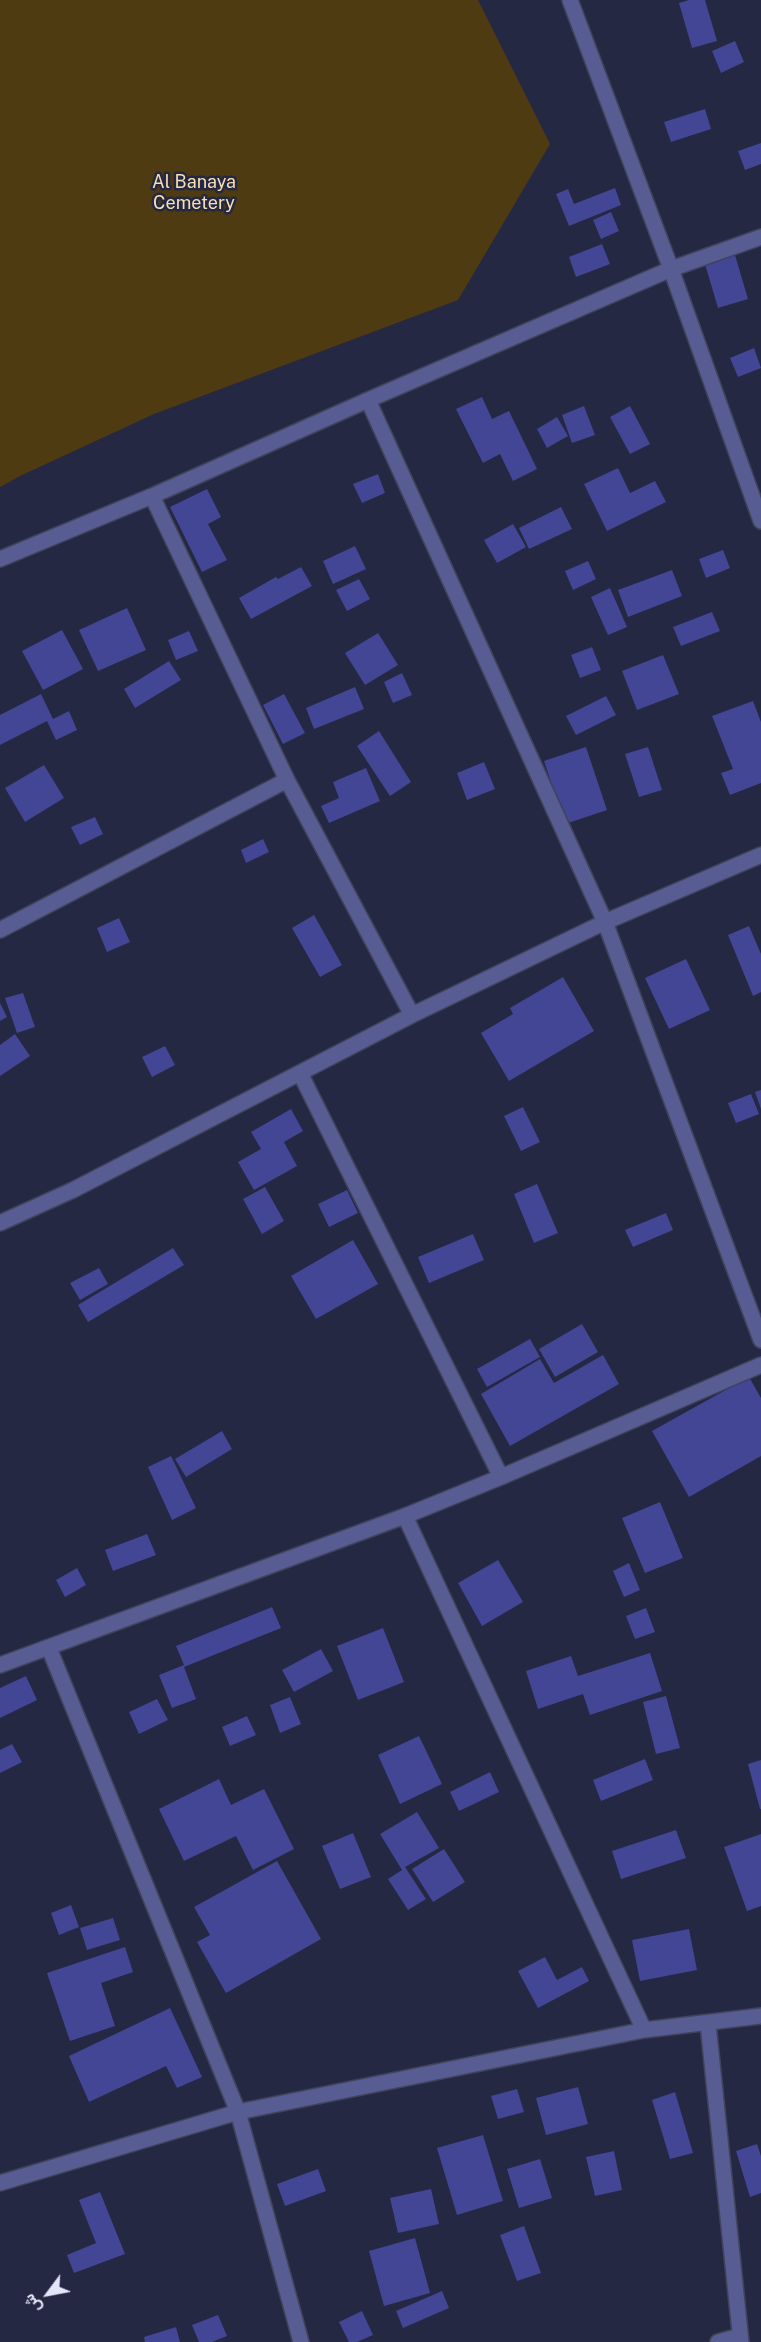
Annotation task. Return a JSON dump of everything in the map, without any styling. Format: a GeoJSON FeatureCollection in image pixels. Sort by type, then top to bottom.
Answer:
{"type":"FeatureCollection","features":[{"type":"Feature","properties":{"kind":"street"},"geometry":{"type":"LineString","coordinates":[[570,0],[671,269],[761,521]]}},
{"type":"Feature","properties":{"kind":"street"},"geometry":{"type":"LineString","coordinates":[[0,559],[152,496],[671,269],[761,237]]}},
{"type":"Feature","properties":{"kind":"street"},"geometry":{"type":"LineString","coordinates":[[368,400],[605,922],[761,1340]]}},
{"type":"Feature","properties":{"kind":"street"},"geometry":{"type":"LineString","coordinates":[[152,496],[287,780],[412,1014]]}},
{"type":"Feature","properties":{"kind":"street"},"geometry":{"type":"LineString","coordinates":[[0,930],[287,780]]}},
{"type":"Feature","properties":{"kind":"street"},"geometry":{"type":"LineString","coordinates":[[0,1223],[73,1190],[412,1014],[605,922],[761,855]]}},
{"type":"Feature","properties":{"kind":"street"},"geometry":{"type":"LineString","coordinates":[[300,1073],[501,1477]]}},
{"type":"Feature","properties":{"kind":"street"},"geometry":{"type":"LineString","coordinates":[[0,1665],[405,1516],[761,1365]]}},
{"type":"Feature","properties":{"kind":"street"},"geometry":{"type":"LineString","coordinates":[[405,1516],[645,2031]]}},
{"type":"Feature","properties":{"kind":"street"},"geometry":{"type":"LineString","coordinates":[[49,1648],[238,2112],[301,2342]]}},
{"type":"Feature","properties":{"kind":"street"},"geometry":{"type":"LineString","coordinates":[[0,2182],[238,2112],[645,2031],[761,2016]]}},
{"type":"Feature","properties":{"kind":"street"},"geometry":{"type":"LineString","coordinates":[[708,2024],[740,2339],[718,2342]]}},
{"type":"Feature","properties":{"kind":"green space","name":"Al Banaya Cemetery"},"geometry":{"type":"Polygon","coordinates":[[[0,0],[478,0],[550,144],[458,300],[154,414],[0,487],[0,0]]]}},
{"type":"Feature","properties":{"kind":"building"},"geometry":{"type":"Polygon","coordinates":[[[689,0],[705,0],[717,41],[692,48],[679,3],[689,0]]]}},
{"type":"Feature","properties":{"kind":"building"},"geometry":{"type":"Polygon","coordinates":[[[735,41],[744,62],[721,73],[712,51],[735,41]]]}},
{"type":"Feature","properties":{"kind":"building"},"geometry":{"type":"Polygon","coordinates":[[[705,109],[711,129],[671,142],[664,122],[705,109]]]}},
{"type":"Feature","properties":{"kind":"building"},"geometry":{"type":"Polygon","coordinates":[[[761,143],[761,164],[745,170],[738,151],[761,143]]]}},
{"type":"Feature","properties":{"kind":"building"},"geometry":{"type":"Polygon","coordinates":[[[615,188],[621,205],[569,226],[556,194],[568,189],[574,204],[615,188]]]}},
{"type":"Feature","properties":{"kind":"building"},"geometry":{"type":"Polygon","coordinates":[[[611,212],[619,231],[601,239],[593,220],[611,212]]]}},
{"type":"Feature","properties":{"kind":"building"},"geometry":{"type":"Polygon","coordinates":[[[602,244],[610,264],[576,277],[569,257],[602,244]]]}},
{"type":"Feature","properties":{"kind":"building"},"geometry":{"type":"Polygon","coordinates":[[[735,255],[748,299],[718,308],[705,264],[735,255]]]}},
{"type":"Feature","properties":{"kind":"building"},"geometry":{"type":"Polygon","coordinates":[[[754,348],[761,368],[738,377],[730,358],[754,348]]]}},
{"type":"Feature","properties":{"kind":"building"},"geometry":{"type":"Polygon","coordinates":[[[482,397],[492,419],[509,411],[537,469],[513,481],[500,454],[483,463],[456,409],[482,397]]]}},
{"type":"Feature","properties":{"kind":"building"},"geometry":{"type":"Polygon","coordinates":[[[584,406],[595,435],[572,443],[562,415],[584,406]]]}},
{"type":"Feature","properties":{"kind":"building"},"geometry":{"type":"Polygon","coordinates":[[[630,406],[650,444],[630,454],[610,417],[630,406]]]}},
{"type":"Feature","properties":{"kind":"building"},"geometry":{"type":"Polygon","coordinates":[[[557,417],[568,436],[547,448],[537,429],[557,417]]]}},
{"type":"Feature","properties":{"kind":"building"},"geometry":{"type":"Polygon","coordinates":[[[618,468],[630,493],[655,481],[666,502],[607,531],[584,484],[618,468]]]}},
{"type":"Feature","properties":{"kind":"building"},"geometry":{"type":"Polygon","coordinates":[[[378,474],[385,493],[362,503],[353,484],[378,474]]]}},
{"type":"Feature","properties":{"kind":"building"},"geometry":{"type":"Polygon","coordinates":[[[207,489],[221,517],[208,524],[227,560],[202,572],[170,507],[207,489]]]}},
{"type":"Feature","properties":{"kind":"building"},"geometry":{"type":"Polygon","coordinates":[[[561,507],[572,529],[529,549],[519,528],[561,507]]]}},
{"type":"Feature","properties":{"kind":"building"},"geometry":{"type":"Polygon","coordinates":[[[513,524],[526,547],[497,563],[484,540],[513,524]]]}},
{"type":"Feature","properties":{"kind":"building"},"geometry":{"type":"Polygon","coordinates":[[[355,546],[366,569],[333,584],[323,561],[355,546]]]}},
{"type":"Feature","properties":{"kind":"building"},"geometry":{"type":"Polygon","coordinates":[[[723,550],[730,568],[706,578],[699,559],[723,550]]]}},
{"type":"Feature","properties":{"kind":"building"},"geometry":{"type":"Polygon","coordinates":[[[588,561],[596,579],[573,590],[565,571],[588,561]]]}},
{"type":"Feature","properties":{"kind":"building"},"geometry":{"type":"Polygon","coordinates":[[[301,567],[312,586],[251,619],[239,598],[276,577],[278,579],[301,567]]]}},
{"type":"Feature","properties":{"kind":"building"},"geometry":{"type":"Polygon","coordinates":[[[672,570],[682,596],[628,617],[618,590],[672,570]]]}},
{"type":"Feature","properties":{"kind":"building"},"geometry":{"type":"Polygon","coordinates":[[[359,579],[370,599],[347,611],[336,590],[359,579]]]}},
{"type":"Feature","properties":{"kind":"building"},"geometry":{"type":"Polygon","coordinates":[[[610,588],[627,627],[608,635],[591,597],[610,588]]]}},
{"type":"Feature","properties":{"kind":"building"},"geometry":{"type":"Polygon","coordinates":[[[127,608],[146,650],[98,671],[79,630],[127,608]]]}},
{"type":"Feature","properties":{"kind":"building"},"geometry":{"type":"Polygon","coordinates":[[[712,612],[720,631],[681,646],[673,627],[712,612]]]}},
{"type":"Feature","properties":{"kind":"building"},"geometry":{"type":"Polygon","coordinates":[[[62,630],[83,669],[43,690],[22,651],[62,630]]]}},
{"type":"Feature","properties":{"kind":"building"},"geometry":{"type":"Polygon","coordinates":[[[189,631],[198,651],[176,660],[168,640],[189,631]]]}},
{"type":"Feature","properties":{"kind":"building"},"geometry":{"type":"Polygon","coordinates":[[[378,633],[398,665],[365,685],[345,653],[378,633]]]}},
{"type":"Feature","properties":{"kind":"building"},"geometry":{"type":"Polygon","coordinates":[[[592,647],[601,670],[580,678],[571,655],[592,647]]]}},
{"type":"Feature","properties":{"kind":"building"},"geometry":{"type":"Polygon","coordinates":[[[663,655],[679,694],[637,710],[622,671],[663,655]]]}},
{"type":"Feature","properties":{"kind":"building"},"geometry":{"type":"Polygon","coordinates":[[[169,661],[181,680],[135,708],[124,689],[169,661]]]}},
{"type":"Feature","properties":{"kind":"building"},"geometry":{"type":"Polygon","coordinates":[[[402,673],[412,695],[393,703],[384,682],[402,673]]]}},
{"type":"Feature","properties":{"kind":"building"},"geometry":{"type":"Polygon","coordinates":[[[355,687],[364,709],[314,729],[306,708],[355,687]]]}},
{"type":"Feature","properties":{"kind":"building"},"geometry":{"type":"Polygon","coordinates":[[[41,694],[53,719],[69,711],[77,730],[56,740],[47,721],[0,745],[0,715],[41,694]]]}},
{"type":"Feature","properties":{"kind":"building"},"geometry":{"type":"Polygon","coordinates":[[[284,694],[305,733],[283,744],[263,705],[284,694]]]}},
{"type":"Feature","properties":{"kind":"building"},"geometry":{"type":"Polygon","coordinates":[[[606,696],[616,715],[576,735],[566,716],[606,696]]]}},
{"type":"Feature","properties":{"kind":"building"},"geometry":{"type":"Polygon","coordinates":[[[753,701],[761,722],[761,783],[730,795],[721,773],[733,769],[712,716],[753,701]]]}},
{"type":"Feature","properties":{"kind":"building"},"geometry":{"type":"Polygon","coordinates":[[[379,731],[411,782],[390,796],[357,746],[379,731]]]}},
{"type":"Feature","properties":{"kind":"building"},"geometry":{"type":"Polygon","coordinates":[[[586,747],[607,810],[565,824],[544,761],[586,747]]]}},
{"type":"Feature","properties":{"kind":"building"},"geometry":{"type":"Polygon","coordinates":[[[648,747],[662,790],[639,797],[625,754],[648,747]]]}},
{"type":"Feature","properties":{"kind":"building"},"geometry":{"type":"Polygon","coordinates":[[[484,762],[495,789],[467,800],[457,773],[484,762]]]}},
{"type":"Feature","properties":{"kind":"building"},"geometry":{"type":"Polygon","coordinates":[[[44,765],[64,798],[25,822],[5,788],[44,765]]]}},
{"type":"Feature","properties":{"kind":"building"},"geometry":{"type":"Polygon","coordinates":[[[366,768],[380,801],[329,823],[321,806],[339,798],[333,782],[366,768]]]}},
{"type":"Feature","properties":{"kind":"building"},"geometry":{"type":"Polygon","coordinates":[[[95,817],[103,834],[80,845],[71,827],[95,817]]]}},
{"type":"Feature","properties":{"kind":"building"},"geometry":{"type":"Polygon","coordinates":[[[263,839],[269,852],[246,863],[241,850],[263,839]]]}},
{"type":"Feature","properties":{"kind":"building"},"geometry":{"type":"Polygon","coordinates":[[[314,915],[342,965],[320,977],[292,928],[314,915]]]}},
{"type":"Feature","properties":{"kind":"building"},"geometry":{"type":"Polygon","coordinates":[[[119,918],[130,942],[107,952],[97,928],[119,918]]]}},
{"type":"Feature","properties":{"kind":"building"},"geometry":{"type":"Polygon","coordinates":[[[749,926],[761,954],[761,992],[753,996],[728,935],[749,926]]]}},
{"type":"Feature","properties":{"kind":"building"},"geometry":{"type":"Polygon","coordinates":[[[686,959],[710,1010],[669,1029],[645,978],[686,959]]]}},
{"type":"Feature","properties":{"kind":"building"},"geometry":{"type":"Polygon","coordinates":[[[563,977],[594,1031],[509,1081],[481,1033],[513,1014],[510,1008],[563,977]]]}},
{"type":"Feature","properties":{"kind":"building"},"geometry":{"type":"Polygon","coordinates":[[[23,993],[35,1027],[17,1033],[5,998],[23,993]]]}},
{"type":"Feature","properties":{"kind":"building"},"geometry":{"type":"Polygon","coordinates":[[[0,1003],[7,1017],[0,1021],[0,1003]]]}},
{"type":"Feature","properties":{"kind":"building"},"geometry":{"type":"Polygon","coordinates":[[[15,1034],[30,1056],[0,1076],[0,1045],[15,1034]]]}},
{"type":"Feature","properties":{"kind":"building"},"geometry":{"type":"Polygon","coordinates":[[[165,1046],[175,1065],[152,1077],[142,1057],[165,1046]]]}},
{"type":"Feature","properties":{"kind":"building"},"geometry":{"type":"Polygon","coordinates":[[[761,1090],[761,1109],[755,1092],[761,1090]]]}},
{"type":"Feature","properties":{"kind":"building"},"geometry":{"type":"Polygon","coordinates":[[[751,1094],[759,1114],[736,1123],[728,1103],[751,1094]]]}},
{"type":"Feature","properties":{"kind":"building"},"geometry":{"type":"Polygon","coordinates":[[[523,1107],[540,1142],[521,1151],[504,1116],[523,1107]]]}},
{"type":"Feature","properties":{"kind":"building"},"geometry":{"type":"Polygon","coordinates":[[[291,1109],[303,1131],[284,1142],[297,1166],[254,1190],[238,1162],[261,1149],[251,1132],[291,1109]]]}},
{"type":"Feature","properties":{"kind":"building"},"geometry":{"type":"Polygon","coordinates":[[[537,1184],[558,1233],[534,1243],[514,1194],[537,1184]]]}},
{"type":"Feature","properties":{"kind":"building"},"geometry":{"type":"Polygon","coordinates":[[[265,1187],[284,1221],[262,1234],[243,1199],[265,1187]]]}},
{"type":"Feature","properties":{"kind":"building"},"geometry":{"type":"Polygon","coordinates":[[[347,1190],[358,1213],[329,1227],[318,1204],[347,1190]]]}},
{"type":"Feature","properties":{"kind":"building"},"geometry":{"type":"Polygon","coordinates":[[[666,1213],[673,1230],[633,1247],[625,1230],[666,1213]]]}},
{"type":"Feature","properties":{"kind":"building"},"geometry":{"type":"Polygon","coordinates":[[[473,1234],[484,1260],[429,1283],[418,1257],[473,1234]]]}},
{"type":"Feature","properties":{"kind":"building"},"geometry":{"type":"Polygon","coordinates":[[[353,1240],[378,1284],[316,1319],[291,1276],[353,1240]]]}},
{"type":"Feature","properties":{"kind":"building"},"geometry":{"type":"Polygon","coordinates":[[[173,1248],[184,1265],[88,1322],[78,1305],[173,1248]]]}},
{"type":"Feature","properties":{"kind":"building"},"geometry":{"type":"Polygon","coordinates":[[[99,1268],[108,1284],[80,1300],[70,1283],[99,1268]]]}},
{"type":"Feature","properties":{"kind":"building"},"geometry":{"type":"Polygon","coordinates":[[[582,1324],[598,1352],[555,1377],[539,1349],[582,1324]]]}},
{"type":"Feature","properties":{"kind":"building"},"geometry":{"type":"Polygon","coordinates":[[[530,1339],[540,1357],[487,1387],[477,1369],[530,1339]]]}},
{"type":"Feature","properties":{"kind":"building"},"geometry":{"type":"Polygon","coordinates":[[[603,1355],[619,1384],[510,1446],[481,1394],[540,1359],[554,1383],[603,1355]]]}},
{"type":"Feature","properties":{"kind":"building"},"geometry":{"type":"Polygon","coordinates":[[[749,1377],[761,1398],[761,1456],[689,1497],[652,1431],[749,1377]]]}},
{"type":"Feature","properties":{"kind":"building"},"geometry":{"type":"Polygon","coordinates":[[[222,1431],[232,1449],[186,1477],[175,1459],[222,1431]]]}},
{"type":"Feature","properties":{"kind":"building"},"geometry":{"type":"Polygon","coordinates":[[[171,1456],[196,1508],[172,1520],[148,1467],[171,1456]]]}},
{"type":"Feature","properties":{"kind":"building"},"geometry":{"type":"Polygon","coordinates":[[[660,1502],[683,1558],[645,1573],[622,1518],[660,1502]]]}},
{"type":"Feature","properties":{"kind":"building"},"geometry":{"type":"Polygon","coordinates":[[[147,1534],[156,1555],[113,1571],[105,1550],[147,1534]]]}},
{"type":"Feature","properties":{"kind":"building"},"geometry":{"type":"Polygon","coordinates":[[[498,1560],[523,1602],[482,1626],[458,1583],[498,1560]]]}},
{"type":"Feature","properties":{"kind":"building"},"geometry":{"type":"Polygon","coordinates":[[[629,1563],[640,1590],[624,1597],[613,1571],[629,1563]]]}},
{"type":"Feature","properties":{"kind":"building"},"geometry":{"type":"Polygon","coordinates":[[[77,1568],[86,1585],[65,1597],[56,1580],[77,1568]]]}},
{"type":"Feature","properties":{"kind":"building"},"geometry":{"type":"Polygon","coordinates":[[[272,1607],[281,1628],[184,1667],[196,1699],[172,1708],[159,1675],[184,1665],[176,1646],[272,1607]]]}},
{"type":"Feature","properties":{"kind":"building"},"geometry":{"type":"Polygon","coordinates":[[[646,1608],[655,1632],[635,1639],[626,1616],[646,1608]]]}},
{"type":"Feature","properties":{"kind":"building"},"geometry":{"type":"Polygon","coordinates":[[[383,1628],[404,1682],[358,1700],[337,1646],[383,1628]]]}},
{"type":"Feature","properties":{"kind":"building"},"geometry":{"type":"Polygon","coordinates":[[[321,1649],[333,1671],[294,1692],[282,1670],[321,1649]]]}},
{"type":"Feature","properties":{"kind":"building"},"geometry":{"type":"Polygon","coordinates":[[[650,1653],[662,1691],[590,1715],[583,1694],[538,1709],[526,1671],[571,1656],[578,1676],[650,1653]]]}},
{"type":"Feature","properties":{"kind":"building"},"geometry":{"type":"Polygon","coordinates":[[[26,1676],[37,1700],[0,1718],[0,1688],[26,1676]]]}},
{"type":"Feature","properties":{"kind":"building"},"geometry":{"type":"Polygon","coordinates":[[[666,1696],[680,1748],[656,1754],[643,1702],[666,1696]]]}},
{"type":"Feature","properties":{"kind":"building"},"geometry":{"type":"Polygon","coordinates":[[[290,1697],[301,1724],[280,1733],[270,1705],[290,1697]]]}},
{"type":"Feature","properties":{"kind":"building"},"geometry":{"type":"Polygon","coordinates":[[[157,1699],[168,1720],[139,1734],[129,1712],[157,1699]]]}},
{"type":"Feature","properties":{"kind":"building"},"geometry":{"type":"Polygon","coordinates":[[[247,1716],[256,1735],[230,1746],[222,1727],[247,1716]]]}},
{"type":"Feature","properties":{"kind":"building"},"geometry":{"type":"Polygon","coordinates":[[[419,1736],[442,1784],[400,1804],[378,1755],[419,1736]]]}},
{"type":"Feature","properties":{"kind":"building"},"geometry":{"type":"Polygon","coordinates":[[[12,1744],[22,1762],[0,1773],[0,1750],[12,1744]]]}},
{"type":"Feature","properties":{"kind":"building"},"geometry":{"type":"Polygon","coordinates":[[[645,1759],[653,1780],[601,1801],[593,1780],[645,1759]]]}},
{"type":"Feature","properties":{"kind":"building"},"geometry":{"type":"Polygon","coordinates":[[[761,1760],[761,1809],[760,1809],[748,1764],[761,1760]]]}},
{"type":"Feature","properties":{"kind":"building"},"geometry":{"type":"Polygon","coordinates":[[[490,1772],[499,1792],[459,1811],[450,1792],[490,1772]]]}},
{"type":"Feature","properties":{"kind":"building"},"geometry":{"type":"Polygon","coordinates":[[[219,1779],[231,1805],[264,1789],[294,1849],[253,1870],[236,1836],[184,1861],[159,1809],[219,1779]]]}},
{"type":"Feature","properties":{"kind":"building"},"geometry":{"type":"Polygon","coordinates":[[[417,1812],[439,1848],[405,1867],[426,1899],[408,1910],[388,1879],[402,1870],[380,1834],[417,1812]]]}},
{"type":"Feature","properties":{"kind":"building"},"geometry":{"type":"Polygon","coordinates":[[[676,1830],[686,1858],[621,1879],[612,1851],[676,1830]]]}},
{"type":"Feature","properties":{"kind":"building"},"geometry":{"type":"Polygon","coordinates":[[[353,1833],[371,1877],[340,1889],[322,1846],[353,1833]]]}},
{"type":"Feature","properties":{"kind":"building"},"geometry":{"type":"Polygon","coordinates":[[[761,1834],[761,1906],[747,1911],[724,1847],[761,1834]]]}},
{"type":"Feature","properties":{"kind":"building"},"geometry":{"type":"Polygon","coordinates":[[[444,1849],[465,1882],[433,1902],[412,1869],[444,1849]]]}},
{"type":"Feature","properties":{"kind":"building"},"geometry":{"type":"Polygon","coordinates":[[[277,1861],[321,1939],[226,1993],[197,1942],[210,1935],[194,1907],[277,1861]]]}},
{"type":"Feature","properties":{"kind":"building"},"geometry":{"type":"Polygon","coordinates":[[[71,1905],[79,1927],[59,1935],[51,1913],[71,1905]]]}},
{"type":"Feature","properties":{"kind":"building"},"geometry":{"type":"Polygon","coordinates":[[[113,1918],[120,1940],[87,1950],[80,1928],[113,1918]]]}},
{"type":"Feature","properties":{"kind":"building"},"geometry":{"type":"Polygon","coordinates":[[[689,1929],[697,1970],[640,1981],[632,1940],[689,1929]]]}},
{"type":"Feature","properties":{"kind":"building"},"geometry":{"type":"Polygon","coordinates":[[[125,1947],[133,1972],[101,1983],[115,2026],[70,2041],[47,1973],[125,1947]]]}},
{"type":"Feature","properties":{"kind":"building"},"geometry":{"type":"Polygon","coordinates":[[[545,1957],[557,1980],[582,1967],[589,1981],[538,2008],[518,1971],[545,1957]]]}},
{"type":"Feature","properties":{"kind":"building"},"geometry":{"type":"Polygon","coordinates":[[[170,2008],[202,2077],[177,2088],[166,2066],[89,2102],[69,2056],[170,2008]]]}},
{"type":"Feature","properties":{"kind":"building"},"geometry":{"type":"Polygon","coordinates":[[[578,2087],[588,2124],[546,2135],[536,2098],[578,2087]]]}},
{"type":"Feature","properties":{"kind":"building"},"geometry":{"type":"Polygon","coordinates":[[[517,2089],[524,2112],[498,2119],[491,2096],[517,2089]]]}},
{"type":"Feature","properties":{"kind":"building"},"geometry":{"type":"Polygon","coordinates":[[[675,2092],[693,2153],[670,2159],[652,2100],[675,2092]]]}},
{"type":"Feature","properties":{"kind":"building"},"geometry":{"type":"Polygon","coordinates":[[[483,2135],[503,2201],[457,2215],[437,2148],[483,2135]]]}},
{"type":"Feature","properties":{"kind":"building"},"geometry":{"type":"Polygon","coordinates":[[[757,2144],[761,2156],[761,2193],[750,2197],[736,2151],[757,2144]]]}},
{"type":"Feature","properties":{"kind":"building"},"geometry":{"type":"Polygon","coordinates":[[[614,2151],[622,2190],[595,2196],[586,2157],[614,2151]]]}},
{"type":"Feature","properties":{"kind":"building"},"geometry":{"type":"Polygon","coordinates":[[[540,2159],[552,2198],[519,2208],[507,2169],[540,2159]]]}},
{"type":"Feature","properties":{"kind":"building"},"geometry":{"type":"Polygon","coordinates":[[[318,2169],[326,2191],[285,2206],[277,2184],[318,2169]]]}},
{"type":"Feature","properties":{"kind":"building"},"geometry":{"type":"Polygon","coordinates":[[[431,2189],[439,2224],[398,2233],[390,2198],[431,2189]]]}},
{"type":"Feature","properties":{"kind":"building"},"geometry":{"type":"Polygon","coordinates":[[[100,2192],[125,2254],[74,2273],[67,2255],[96,2243],[79,2200],[100,2192]]]}},
{"type":"Feature","properties":{"kind":"building"},"geometry":{"type":"Polygon","coordinates":[[[524,2226],[541,2273],[517,2281],[500,2235],[524,2226]]]}},
{"type":"Feature","properties":{"kind":"building"},"geometry":{"type":"Polygon","coordinates":[[[415,2238],[430,2293],[384,2306],[369,2251],[415,2238]]]}},
{"type":"Feature","properties":{"kind":"building"},"geometry":{"type":"Polygon","coordinates":[[[442,2291],[449,2308],[403,2328],[396,2311],[442,2291]]]}},
{"type":"Feature","properties":{"kind":"building"},"geometry":{"type":"Polygon","coordinates":[[[362,2311],[373,2335],[357,2342],[349,2342],[339,2322],[362,2311]]]}},
{"type":"Feature","properties":{"kind":"building"},"geometry":{"type":"Polygon","coordinates":[[[218,2315],[227,2336],[212,2342],[199,2342],[192,2325],[218,2315]]]}},
{"type":"Feature","properties":{"kind":"building"},"geometry":{"type":"Polygon","coordinates":[[[176,2327],[180,2342],[145,2342],[144,2337],[176,2327]]]}}]}
